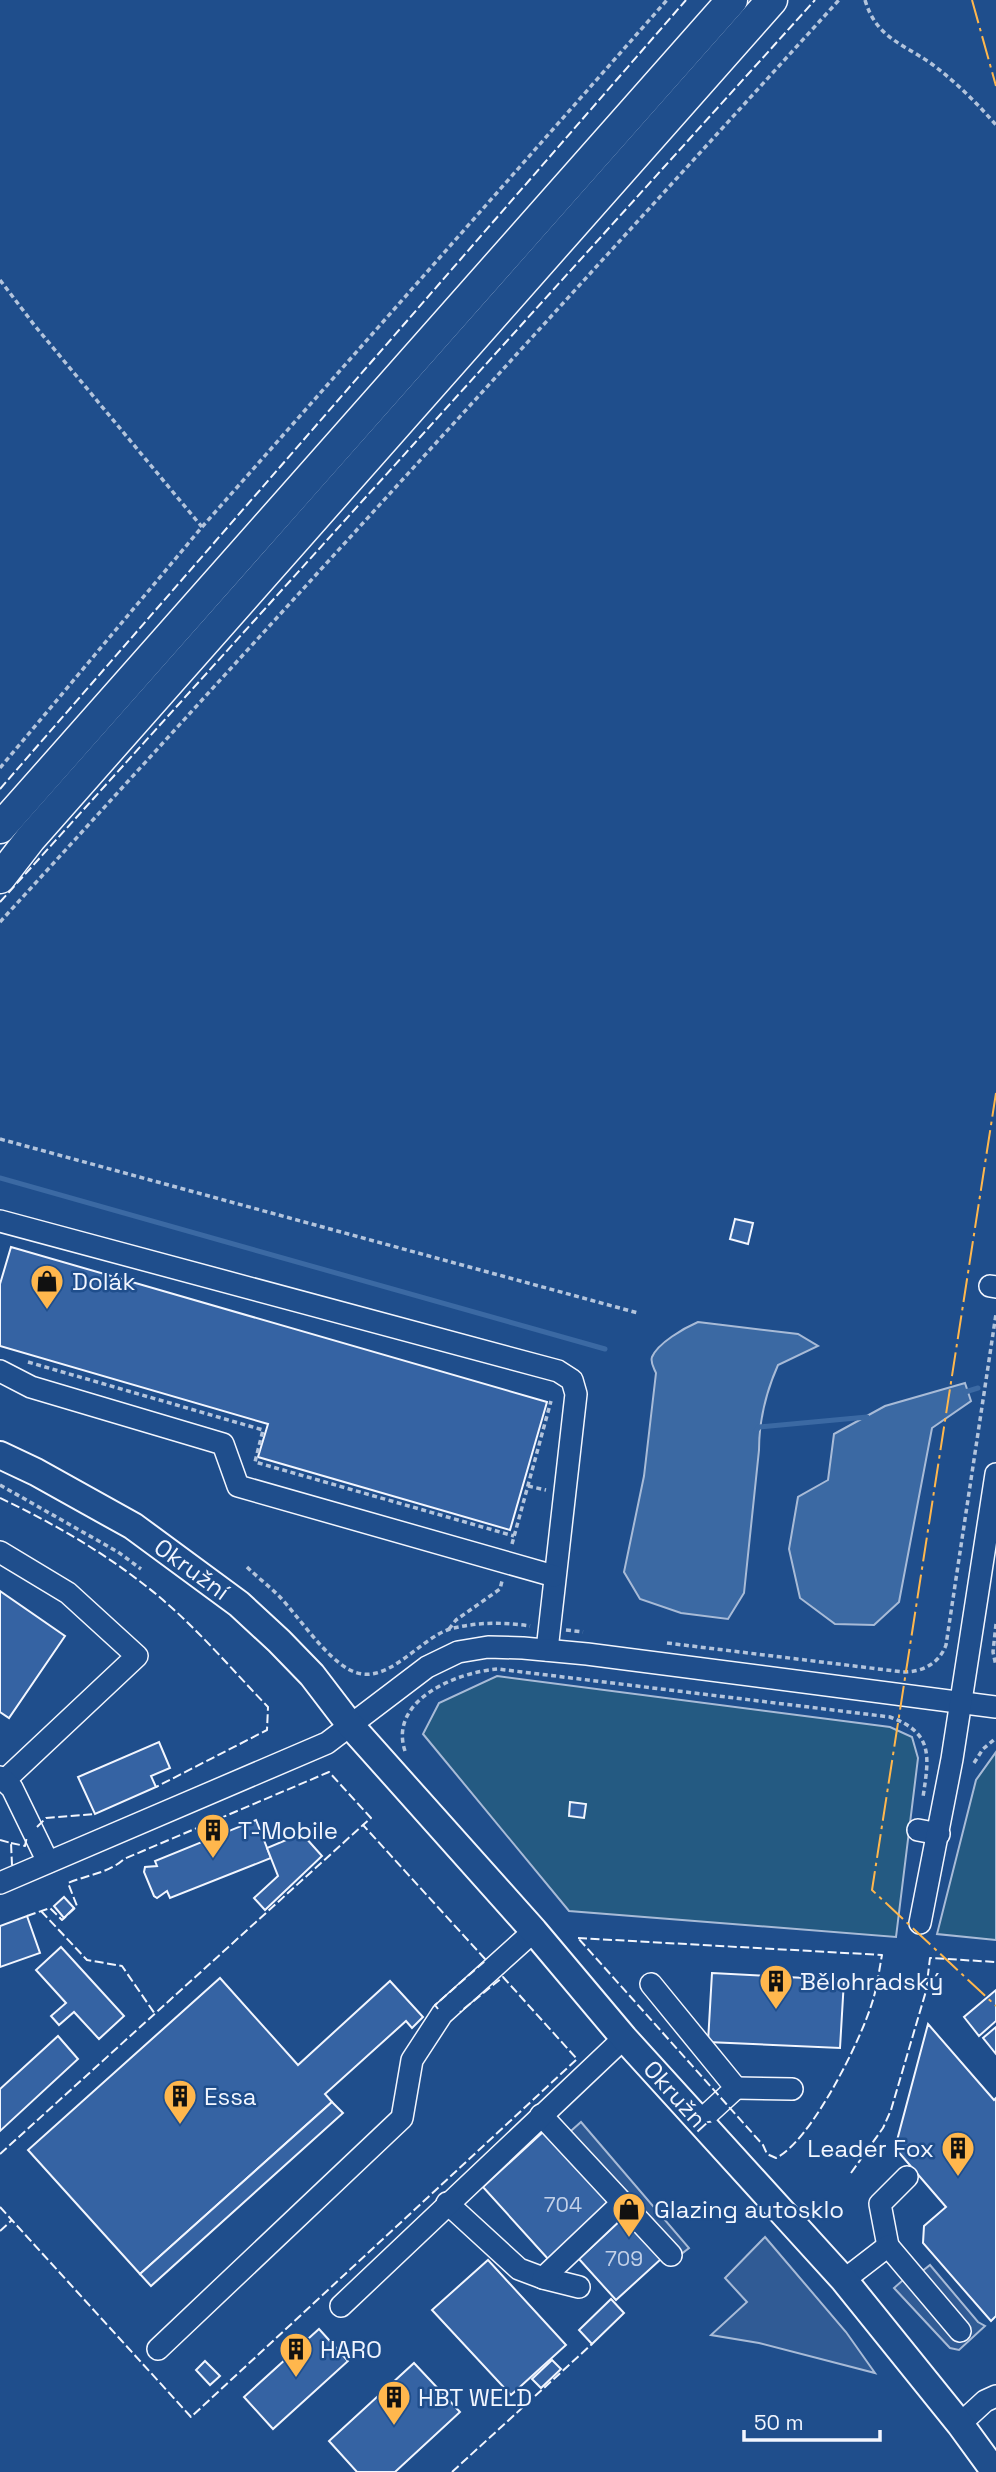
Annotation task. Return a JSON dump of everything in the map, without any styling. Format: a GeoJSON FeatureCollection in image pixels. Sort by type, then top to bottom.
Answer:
{"type":"FeatureCollection","features":[{"type":"Feature","properties":{"kind":"highway"},"geometry":{"type":"LineString","coordinates":[[0,828],[732,0]]}},
{"type":"Feature","properties":{"kind":"highway"},"geometry":{"type":"LineString","coordinates":[[0,869],[31,838],[772,0]]}},
{"type":"Feature","properties":{"kind":"highway"},"geometry":{"type":"LineString","coordinates":[[0,878],[31,838]]}},
{"type":"Feature","properties":{"kind":"main road","name":"Okružní"},"geometry":{"type":"LineString","coordinates":[[0,1455],[133,1526],[239,1604],[279,1641],[312,1675],[351,1726],[534,1931],[624,2038],[844,2280],[960,2424],[995,2472]]}},
{"type":"Feature","properties":{"kind":"street"},"geometry":{"type":"LineString","coordinates":[[0,1220],[558,1371],[572,1380],[576,1394],[547,1650]]}},
{"type":"Feature","properties":{"kind":"street"},"geometry":{"type":"LineString","coordinates":[[0,1371],[31,1387],[223,1444],[238,1486],[554,1576]]}},
{"type":"Feature","properties":{"kind":"street"},"geometry":{"type":"LineString","coordinates":[[920,1923],[928,1832],[961,1703],[996,1474]]}},
{"type":"Feature","properties":{"kind":"street"},"geometry":{"type":"LineString","coordinates":[[0,1552],[68,1593],[137,1656],[2,1779],[12,1788],[48,1862]]}},
{"type":"Feature","properties":{"kind":"street"},"geometry":{"type":"LineString","coordinates":[[0,1883],[327,1743],[427,1667],[458,1652],[488,1647],[547,1650],[996,1707]]}},
{"type":"Feature","properties":{"kind":"street"},"geometry":{"type":"LineString","coordinates":[[158,2349],[402,2118],[412,2060],[442,2014],[534,1931]]}},
{"type":"Feature","properties":{"kind":"street"},"geometry":{"type":"LineString","coordinates":[[650,1984],[736,2088]]}},
{"type":"Feature","properties":{"kind":"street"},"geometry":{"type":"LineString","coordinates":[[341,2306],[624,2038]]}},
{"type":"Feature","properties":{"kind":"street"},"geometry":{"type":"LineString","coordinates":[[700,2121],[736,2088],[792,2089]]}},
{"type":"Feature","properties":{"kind":"street"},"geometry":{"type":"LineString","coordinates":[[541,2115],[671,2255]]}},
{"type":"Feature","properties":{"kind":"street"},"geometry":{"type":"LineString","coordinates":[[907,2177],[880,2204],[888,2246],[960,2331]]}},
{"type":"Feature","properties":{"kind":"street"},"geometry":{"type":"LineString","coordinates":[[447,2203],[519,2269],[579,2287]]}},
{"type":"Feature","properties":{"kind":"street"},"geometry":{"type":"LineString","coordinates":[[543,2278],[622,2203]]}},
{"type":"Feature","properties":{"kind":"street"},"geometry":{"type":"LineString","coordinates":[[844,2280],[888,2246]]}},
{"type":"Feature","properties":{"kind":"street"},"geometry":{"type":"LineString","coordinates":[[960,2424],[985,2401],[996,2396]]}},
{"type":"Feature","properties":{"kind":"path"},"geometry":{"type":"LineString","coordinates":[[0,768],[202,527],[667,0]]}},
{"type":"Feature","properties":{"kind":"path"},"geometry":{"type":"LineString","coordinates":[[0,922],[839,0]]}},
{"type":"Feature","properties":{"kind":"path"},"geometry":{"type":"LineString","coordinates":[[865,0],[875,20],[892,41],[929,62],[974,99],[996,125]]}},
{"type":"Feature","properties":{"kind":"path"},"geometry":{"type":"LineString","coordinates":[[0,280],[34,326],[202,527]]}},
{"type":"Feature","properties":{"kind":"path"},"geometry":{"type":"LineString","coordinates":[[0,1139],[638,1313]]}},
{"type":"Feature","properties":{"kind":"path"},"geometry":{"type":"LineString","coordinates":[[660,1642],[903,1672],[915,1672],[938,1659],[946,1645],[996,1314]]}},
{"type":"Feature","properties":{"kind":"path"},"geometry":{"type":"LineString","coordinates":[[26,1362],[263,1430],[255,1462],[514,1536]]}},
{"type":"Feature","properties":{"kind":"path"},"geometry":{"type":"LineString","coordinates":[[447,1630],[456,1620],[500,1589],[551,1401]]}},
{"type":"Feature","properties":{"kind":"path"},"geometry":{"type":"LineString","coordinates":[[0,1485],[118,1552],[141,1569]]}},
{"type":"Feature","properties":{"kind":"path"},"geometry":{"type":"LineString","coordinates":[[247,1567],[279,1596],[339,1663],[351,1671],[370,1674],[388,1669],[431,1638],[447,1630],[491,1623],[590,1633]]}},
{"type":"Feature","properties":{"kind":"path"},"geometry":{"type":"LineString","coordinates":[[996,1624],[993,1652],[996,1667]]}},
{"type":"Feature","properties":{"kind":"path"},"geometry":{"type":"LineString","coordinates":[[405,1751],[401,1740],[402,1726],[407,1714],[417,1703],[443,1684],[480,1670],[498,1669],[890,1717],[906,1723],[917,1731],[924,1741],[928,1755],[928,1832]]}},
{"type":"Feature","properties":{"kind":"path"},"geometry":{"type":"LineString","coordinates":[[974,1763],[983,1749],[996,1738]]}},
{"type":"Feature","properties":{"kind":"shaded area"},"geometry":{"type":"Polygon","coordinates":[[[698,1322],[798,1334],[818,1346],[778,1365],[770,1385],[760,1428],[744,1593],[728,1619],[681,1613],[640,1599],[624,1572],[644,1476],[656,1373],[652,1357],[666,1341],[698,1322]]]}},
{"type":"Feature","properties":{"kind":"shaded area"},"geometry":{"type":"Polygon","coordinates":[[[965,1383],[971,1401],[932,1428],[899,1602],[874,1625],[835,1624],[800,1598],[789,1549],[798,1497],[828,1480],[834,1434],[885,1406],[965,1383]]]}},
{"type":"Feature","properties":{"kind":"shaded area"},"geometry":{"type":"Polygon","coordinates":[[[497,1676],[890,1727],[912,1737],[918,1758],[896,1937],[569,1911],[423,1734],[439,1703],[497,1676]]]}},
{"type":"Feature","properties":{"kind":"shaded area"},"geometry":{"type":"Polygon","coordinates":[[[996,1752],[996,1940],[937,1934],[976,1780],[996,1752]]]}},
{"type":"Feature","properties":{"kind":"shaded area"},"geometry":{"type":"Polygon","coordinates":[[[581,2122],[689,2248],[675,2259],[563,2138],[581,2122]]]}},
{"type":"Feature","properties":{"kind":"shaded area"},"geometry":{"type":"Polygon","coordinates":[[[765,2237],[846,2332],[875,2373],[759,2343],[711,2335],[747,2302],[725,2278],[765,2237]]]}},
{"type":"Feature","properties":{"kind":"shaded area"},"geometry":{"type":"Polygon","coordinates":[[[930,2265],[978,2322],[985,2326],[959,2350],[950,2348],[894,2288],[911,2273],[915,2277],[930,2265]]]}},
{"type":"Feature","properties":{"kind":"building"},"geometry":{"type":"Polygon","coordinates":[[[735,1219],[753,1223],[748,1244],[730,1239],[735,1219]]]}},
{"type":"Feature","properties":{"kind":"building"},"geometry":{"type":"Polygon","coordinates":[[[11,1247],[547,1402],[510,1530],[258,1457],[268,1424],[0,1346],[0,1284],[11,1247]]]}},
{"type":"Feature","properties":{"kind":"building"},"geometry":{"type":"Polygon","coordinates":[[[0,1591],[65,1636],[9,1718],[0,1712],[0,1591]]]}},
{"type":"Feature","properties":{"kind":"building"},"geometry":{"type":"Polygon","coordinates":[[[159,1742],[170,1768],[151,1776],[156,1787],[95,1814],[78,1777],[159,1742]]]}},
{"type":"Feature","properties":{"kind":"building"},"geometry":{"type":"Polygon","coordinates":[[[570,1802],[586,1804],[584,1818],[569,1816],[570,1802]]]}},
{"type":"Feature","properties":{"kind":"building","name":"T-Mobile"},"geometry":{"type":"Polygon","coordinates":[[[256,1820],[271,1858],[170,1898],[167,1891],[157,1898],[154,1896],[144,1872],[145,1867],[157,1866],[155,1861],[256,1820]]]}},
{"type":"Feature","properties":{"kind":"building"},"geometry":{"type":"Polygon","coordinates":[[[298,1835],[305,1837],[322,1856],[265,1910],[254,1898],[278,1876],[267,1848],[298,1835]]]}},
{"type":"Feature","properties":{"kind":"building"},"geometry":{"type":"Polygon","coordinates":[[[64,1897],[74,1908],[64,1918],[54,1906],[64,1897]]]}},
{"type":"Feature","properties":{"kind":"building"},"geometry":{"type":"Polygon","coordinates":[[[27,1916],[40,1953],[0,1967],[0,1926],[27,1916]]]}},
{"type":"Feature","properties":{"kind":"building"},"geometry":{"type":"Polygon","coordinates":[[[61,1947],[124,2016],[99,2039],[74,2012],[59,2025],[51,2016],[66,2003],[36,1970],[61,1947]]]}},
{"type":"Feature","properties":{"kind":"building","name":"Bělohradský"},"geometry":{"type":"Polygon","coordinates":[[[712,1973],[844,1980],[840,2048],[708,2042],[712,1973]]]}},
{"type":"Feature","properties":{"kind":"building","name":"Essa"},"geometry":{"type":"Polygon","coordinates":[[[220,1978],[298,2065],[390,1981],[423,2017],[412,2028],[406,2021],[325,2094],[332,2102],[140,2274],[28,2150],[220,1978]]]}},
{"type":"Feature","properties":{"kind":"building"},"geometry":{"type":"Polygon","coordinates":[[[996,1990],[996,2021],[979,2036],[964,2017],[996,1990]]]}},
{"type":"Feature","properties":{"kind":"building","name":"Leader Fox"},"geometry":{"type":"Polygon","coordinates":[[[928,2024],[994,2100],[996,2098],[996,2316],[991,2321],[923,2243],[924,2226],[946,2207],[895,2148],[928,2024]]]}},
{"type":"Feature","properties":{"kind":"building"},"geometry":{"type":"Polygon","coordinates":[[[996,2027],[996,2054],[983,2038],[996,2027]]]}},
{"type":"Feature","properties":{"kind":"building"},"geometry":{"type":"Polygon","coordinates":[[[58,2036],[78,2059],[0,2131],[0,2089],[58,2036]]]}},
{"type":"Feature","properties":{"kind":"building"},"geometry":{"type":"Polygon","coordinates":[[[332,2102],[343,2113],[151,2286],[140,2274],[332,2102]]]}},
{"type":"Feature","properties":{"kind":"building"},"geometry":{"type":"Polygon","coordinates":[[[544,2131],[610,2204],[549,2260],[483,2187],[544,2131]]]}},
{"type":"Feature","properties":{"kind":"building"},"geometry":{"type":"Polygon","coordinates":[[[623,2218],[661,2259],[616,2300],[579,2259],[623,2218]]]}},
{"type":"Feature","properties":{"kind":"building"},"geometry":{"type":"Polygon","coordinates":[[[488,2260],[566,2345],[511,2395],[432,2310],[488,2260]]]}},
{"type":"Feature","properties":{"kind":"building"},"geometry":{"type":"Polygon","coordinates":[[[611,2299],[624,2313],[592,2344],[579,2330],[611,2299]]]}},
{"type":"Feature","properties":{"kind":"building","name":"HARO"},"geometry":{"type":"Polygon","coordinates":[[[319,2329],[348,2361],[273,2429],[244,2397],[319,2329]]]}},
{"type":"Feature","properties":{"kind":"building"},"geometry":{"type":"Polygon","coordinates":[[[552,2360],[561,2369],[541,2388],[532,2379],[552,2360]]]}},
{"type":"Feature","properties":{"kind":"building"},"geometry":{"type":"Polygon","coordinates":[[[205,2361],[220,2376],[210,2385],[196,2370],[205,2361]]]}},
{"type":"Feature","properties":{"kind":"building","name":"HBT WELD"},"geometry":{"type":"Polygon","coordinates":[[[414,2363],[460,2412],[395,2472],[357,2472],[329,2441],[414,2363]]]}},
{"type":"Feature","properties":{"kind":"waterway"},"geometry":{"type":"LineString","coordinates":[[0,1178],[605,1349]]}},
{"type":"Feature","properties":{"kind":"waterway"},"geometry":{"type":"LineString","coordinates":[[965,1392],[978,1388]]}},
{"type":"Feature","properties":{"kind":"waterway"},"geometry":{"type":"LineString","coordinates":[[756,1431],[759,1427],[867,1417]]}},
{"type":"Feature","properties":{"kind":"fence"},"geometry":{"type":"LineString","coordinates":[[0,789],[686,0]]}},
{"type":"Feature","properties":{"kind":"fence"},"geometry":{"type":"LineString","coordinates":[[0,902],[815,0]]}},
{"type":"Feature","properties":{"kind":"fence"},"geometry":{"type":"LineString","coordinates":[[0,1498],[74,1537],[145,1585],[197,1632],[268,1707],[267,1730],[156,1787]]}},
{"type":"Feature","properties":{"kind":"fence"},"geometry":{"type":"LineString","coordinates":[[27,1916],[50,1908],[62,1920],[77,1906],[68,1883],[105,1871],[124,1859],[329,1772],[371,1818],[363,1825]]}},
{"type":"Feature","properties":{"kind":"fence"},"geometry":{"type":"LineString","coordinates":[[37,1827],[46,1818],[95,1814]]}},
{"type":"Feature","properties":{"kind":"fence"},"geometry":{"type":"LineString","coordinates":[[0,2154],[363,1825],[486,1960],[435,2005],[438,2009]]}},
{"type":"Feature","properties":{"kind":"fence"},"geometry":{"type":"LineString","coordinates":[[11,1843],[25,1846],[27,1836]]}},
{"type":"Feature","properties":{"kind":"fence"},"geometry":{"type":"LineString","coordinates":[[0,1840],[11,1843],[12,1865]]}},
{"type":"Feature","properties":{"kind":"fence"},"geometry":{"type":"LineString","coordinates":[[41,1911],[87,1960],[122,1966],[155,2014]]}},
{"type":"Feature","properties":{"kind":"fence"},"geometry":{"type":"LineString","coordinates":[[578,1938],[882,1955],[872,2003],[846,2065],[804,2132],[790,2148],[776,2158],[767,2154],[763,2145],[578,1938]]}},
{"type":"Feature","properties":{"kind":"fence"},"geometry":{"type":"LineString","coordinates":[[851,2173],[883,2128],[891,2110],[926,1991],[930,1958],[996,1962]]}},
{"type":"Feature","properties":{"kind":"fence"},"geometry":{"type":"LineString","coordinates":[[0,2207],[191,2417],[577,2059],[503,1977],[460,2012]]}},
{"type":"Feature","properties":{"kind":"fence"},"geometry":{"type":"LineString","coordinates":[[0,2231],[12,2220]]}},
{"type":"Feature","properties":{"kind":"fence"},"geometry":{"type":"LineString","coordinates":[[452,2472],[592,2344]]}},
{"type":"Feature","properties":{"kind":"power"},"geometry":{"type":"LineString","coordinates":[[972,0],[996,86]]}},
{"type":"Feature","properties":{"kind":"power"},"geometry":{"type":"LineString","coordinates":[[996,1093],[872,1890],[996,2006]]}},
{"type":"Feature","properties":{"kind":"place","name":"Dolák"},"geometry":{"type":"Point","coordinates":[47,1311]}},
{"type":"Feature","properties":{"kind":"place","name":"T-Mobile"},"geometry":{"type":"Point","coordinates":[213,1860]}},
{"type":"Feature","properties":{"kind":"place","name":"Bělohradský"},"geometry":{"type":"Point","coordinates":[776,2011]}},
{"type":"Feature","properties":{"kind":"place","name":"Essa"},"geometry":{"type":"Point","coordinates":[180,2126]}},
{"type":"Feature","properties":{"kind":"place","name":"Leader Fox"},"geometry":{"type":"Point","coordinates":[958,2178]}},
{"type":"Feature","properties":{"kind":"place","name":"Glazing autosklo"},"geometry":{"type":"Point","coordinates":[629,2239]}},
{"type":"Feature","properties":{"kind":"place","name":"HARO"},"geometry":{"type":"Point","coordinates":[296,2379]}},
{"type":"Feature","properties":{"kind":"place","name":"HBT WELD"},"geometry":{"type":"Point","coordinates":[394,2427]}}]}
